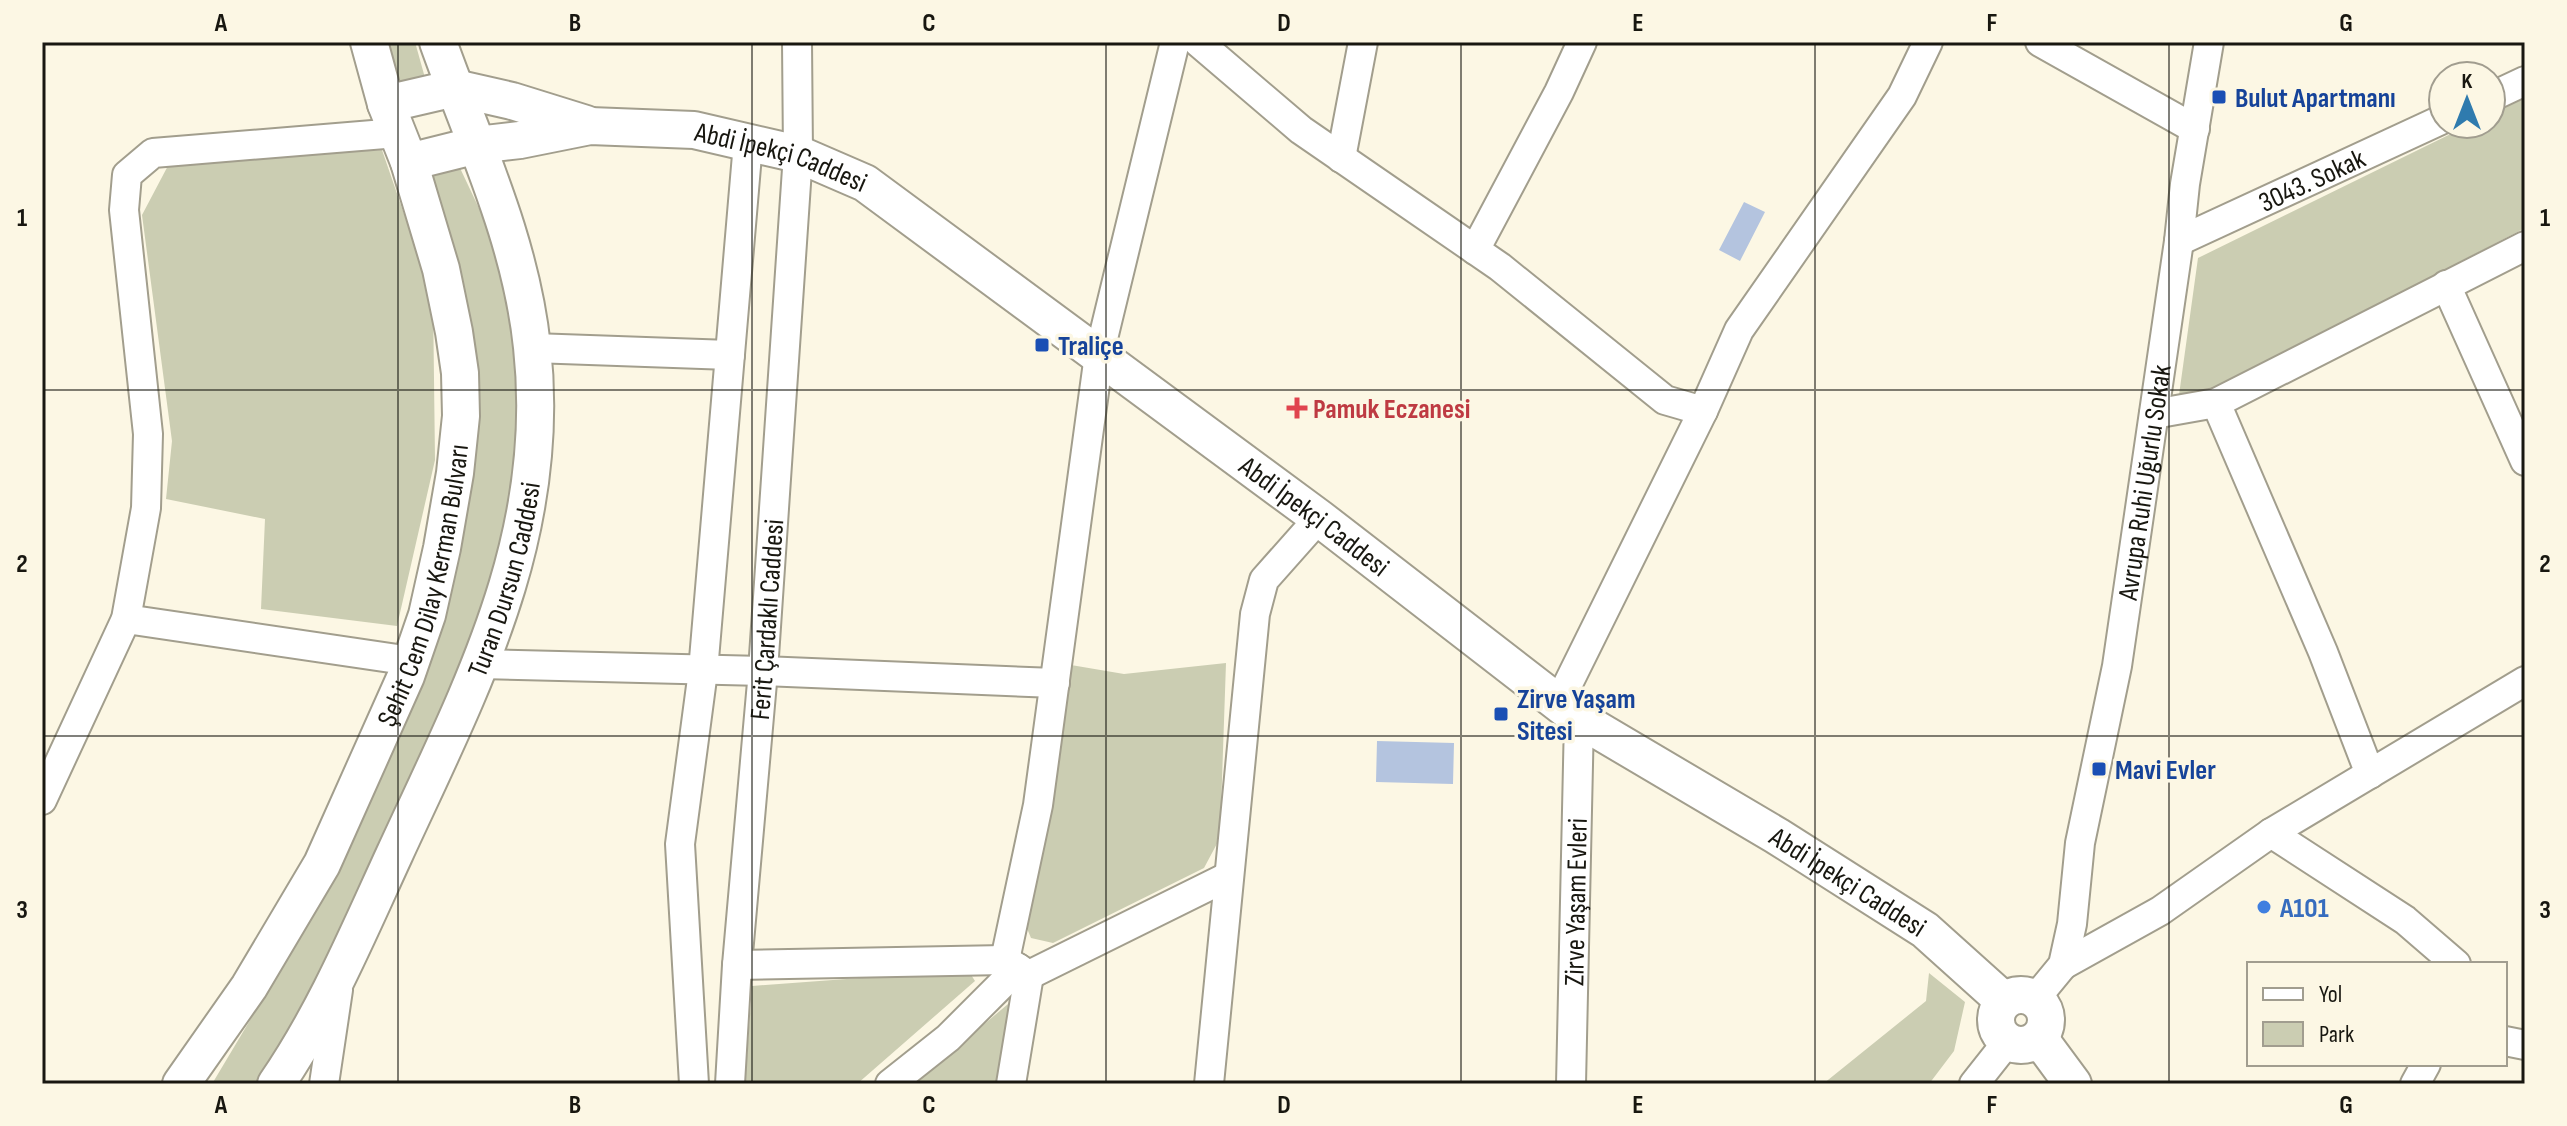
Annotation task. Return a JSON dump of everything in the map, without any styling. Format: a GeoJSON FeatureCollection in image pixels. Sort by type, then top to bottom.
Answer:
{"type":"FeatureCollection","features":[{"type":"Feature","properties":{"kind":"main road","name":"Şehit Cem Dilay Kerman Bulvarı"},"geometry":{"type":"LineString","coordinates":[[181,1084],[249,987],[322,864],[379,740],[411,661],[427,615],[442,548],[461,416],[460,373],[449,303],[369,42]]}},
{"type":"Feature","properties":{"kind":"main road"},"geometry":{"type":"LineString","coordinates":[[440,42],[512,101]]}},
{"type":"Feature","properties":{"kind":"main road","name":"Turan Dursun Caddesi"},"geometry":{"type":"LineString","coordinates":[[276,1084],[341,969],[481,664],[509,588],[526,519],[534,457],[535,395],[533,348],[519,270],[507,228],[440,42]]}},
{"type":"Feature","properties":{"kind":"main road"},"geometry":{"type":"LineString","coordinates":[[397,133],[455,88],[512,101],[590,126]]}},
{"type":"Feature","properties":{"kind":"main road"},"geometry":{"type":"LineString","coordinates":[[397,133],[477,145],[590,126]]}},
{"type":"Feature","properties":{"kind":"main road","name":"Abdi İpekçi Caddesi"},"geometry":{"type":"LineString","coordinates":[[590,126],[694,130],[798,154],[865,183],[1319,518],[1569,712],[1777,836],[1925,930],[2020,1000]]}},
{"type":"Feature","properties":{"kind":"main road"},"geometry":{"type":"LineString","coordinates":[[507,228],[504,190],[509,173],[519,154],[539,136]]}},
{"type":"Feature","properties":{"kind":"main road"},"geometry":{"type":"LineString","coordinates":[[2020,1000],[2045,1013],[2046,1022],[2023,1039],[2073,1084]]}},
{"type":"Feature","properties":{"kind":"street","name":"Ferit Çardaklı Caddesi"},"geometry":{"type":"LineString","coordinates":[[730,1084],[737,965],[763,671],[798,154],[797,42]]}},
{"type":"Feature","properties":{"kind":"street"},"geometry":{"type":"LineString","coordinates":[[1011,1084],[1017,968],[1099,355],[1175,42]]}},
{"type":"Feature","properties":{"kind":"street"},"geometry":{"type":"LineString","coordinates":[[1341,158],[1363,42]]}},
{"type":"Feature","properties":{"kind":"street"},"geometry":{"type":"LineString","coordinates":[[1475,250],[1559,92],[1582,42]]}},
{"type":"Feature","properties":{"kind":"street"},"geometry":{"type":"LineString","coordinates":[[1569,712],[1739,330],[1902,96],[1928,42]]}},
{"type":"Feature","properties":{"kind":"street"},"geometry":{"type":"LineString","coordinates":[[2040,42],[2195,129]]}},
{"type":"Feature","properties":{"kind":"street","name":"Avrupa Ruhi Uğurlu Sokak"},"geometry":{"type":"LineString","coordinates":[[2020,1000],[2063,965],[2072,924],[2080,843],[2117,666],[2185,184],[2209,42]]}},
{"type":"Feature","properties":{"kind":"street"},"geometry":{"type":"LineString","coordinates":[[1211,47],[1301,130],[1500,267],[1665,400],[1703,411]]}},
{"type":"Feature","properties":{"kind":"street","name":"3043. Sokak"},"geometry":{"type":"LineString","coordinates":[[2179,241],[2427,126]]}},
{"type":"Feature","properties":{"kind":"street"},"geometry":{"type":"LineString","coordinates":[[42,800],[126,619],[146,508],[148,434],[124,210],[127,175],[153,153],[397,133]]}},
{"type":"Feature","properties":{"kind":"street"},"geometry":{"type":"LineString","coordinates":[[694,1084],[680,844],[703,671],[748,143]]}},
{"type":"Feature","properties":{"kind":"street"},"geometry":{"type":"LineString","coordinates":[[2154,414],[2216,403],[2525,246]]}},
{"type":"Feature","properties":{"kind":"street"},"geometry":{"type":"LineString","coordinates":[[2446,285],[2525,461]]}},
{"type":"Feature","properties":{"kind":"street"},"geometry":{"type":"LineString","coordinates":[[533,348],[730,355]]}},
{"type":"Feature","properties":{"kind":"street"},"geometry":{"type":"LineString","coordinates":[[2216,403],[2323,652],[2370,774]]}},
{"type":"Feature","properties":{"kind":"street"},"geometry":{"type":"LineString","coordinates":[[1213,1078],[1255,614],[1264,580],[1319,518]]}},
{"type":"Feature","properties":{"kind":"street"},"geometry":{"type":"LineString","coordinates":[[126,619],[411,661]]}},
{"type":"Feature","properties":{"kind":"street"},"geometry":{"type":"LineString","coordinates":[[481,664],[1055,683]]}},
{"type":"Feature","properties":{"kind":"street"},"geometry":{"type":"LineString","coordinates":[[2063,965],[2160,911],[2271,833],[2525,681]]}},
{"type":"Feature","properties":{"kind":"street","name":"Zirve Yaşam Evleri"},"geometry":{"type":"LineString","coordinates":[[1569,712],[1571,1084]]}},
{"type":"Feature","properties":{"kind":"street"},"geometry":{"type":"LineString","coordinates":[[2271,833],[2405,920],[2454,962]]}},
{"type":"Feature","properties":{"kind":"street"},"geometry":{"type":"LineString","coordinates":[[890,1084],[948,1038],[1017,968],[1229,876]]}},
{"type":"Feature","properties":{"kind":"street"},"geometry":{"type":"LineString","coordinates":[[737,965],[1017,968]]}},
{"type":"Feature","properties":{"kind":"street"},"geometry":{"type":"LineString","coordinates":[[324,1084],[341,969]]}},
{"type":"Feature","properties":{"kind":"street"},"geometry":{"type":"LineString","coordinates":[[1974,1084],[2023,1039]]}},
{"type":"Feature","properties":{"kind":"street"},"geometry":{"type":"LineString","coordinates":[[2415,1084],[2425,1066]]}},
{"type":"Feature","properties":{"kind":"green space"},"geometry":{"type":"Polygon","coordinates":[[[373,42],[415,42],[427,85],[388,93],[373,42]]]}},
{"type":"Feature","properties":{"kind":"green space"},"geometry":{"type":"Polygon","coordinates":[[[2525,98],[2525,228],[2219,387],[2179,395],[2198,258],[2438,140],[2507,140],[2507,106],[2525,98]]]}},
{"type":"Feature","properties":{"kind":"green space"},"geometry":{"type":"Polygon","coordinates":[[[382,150],[433,298],[435,460],[397,626],[261,609],[265,519],[166,499],[172,441],[142,215],[171,160],[382,150]]]}},
{"type":"Feature","properties":{"kind":"green space"},"geometry":{"type":"Polygon","coordinates":[[[460,168],[502,257],[518,362],[517,457],[498,576],[367,883],[297,1016],[255,1084],[212,1084],[334,870],[459,524],[425,179],[460,168]]]}},
{"type":"Feature","properties":{"kind":"green space"},"geometry":{"type":"Polygon","coordinates":[[[1226,663],[1220,838],[1204,868],[1053,943],[1031,938],[1023,919],[1051,813],[1071,665],[1124,674],[1226,663]]]}},
{"type":"Feature","properties":{"kind":"green space"},"geometry":{"type":"Polygon","coordinates":[[[968,970],[975,981],[857,1084],[745,1084],[752,986],[968,970]]]}},
{"type":"Feature","properties":{"kind":"green space"},"geometry":{"type":"Polygon","coordinates":[[[1929,973],[1965,1002],[1954,1051],[1929,1084],[1823,1084],[1926,1001],[1929,973]]]}},
{"type":"Feature","properties":{"kind":"green space"},"geometry":{"type":"Polygon","coordinates":[[[1014,999],[998,1084],[913,1084],[1014,999]]]}},
{"type":"Feature","properties":{"kind":"water"},"geometry":{"type":"Polygon","coordinates":[[[1744,202],[1765,212],[1740,261],[1719,250],[1744,202]]]}},
{"type":"Feature","properties":{"kind":"water"},"geometry":{"type":"Polygon","coordinates":[[[1377,741],[1454,743],[1453,784],[1376,782],[1377,741]]]}},
{"type":"Feature","properties":{"kind":"place","name":"Bulut Apartmanı"},"geometry":{"type":"Point","coordinates":[2219,97]}},
{"type":"Feature","properties":{"kind":"place","name":"Traliçe"},"geometry":{"type":"Point","coordinates":[1042,345]}},
{"type":"Feature","properties":{"kind":"place","name":"Pamuk Eczanesi"},"geometry":{"type":"Point","coordinates":[1297,408]}},
{"type":"Feature","properties":{"kind":"place","name":"Zirve Yaşam Sitesi"},"geometry":{"type":"Point","coordinates":[1501,714]}},
{"type":"Feature","properties":{"kind":"place","name":"Mavi Evler"},"geometry":{"type":"Point","coordinates":[2099,769]}},
{"type":"Feature","properties":{"kind":"place","name":"A101"},"geometry":{"type":"Point","coordinates":[2264,907]}}]}
